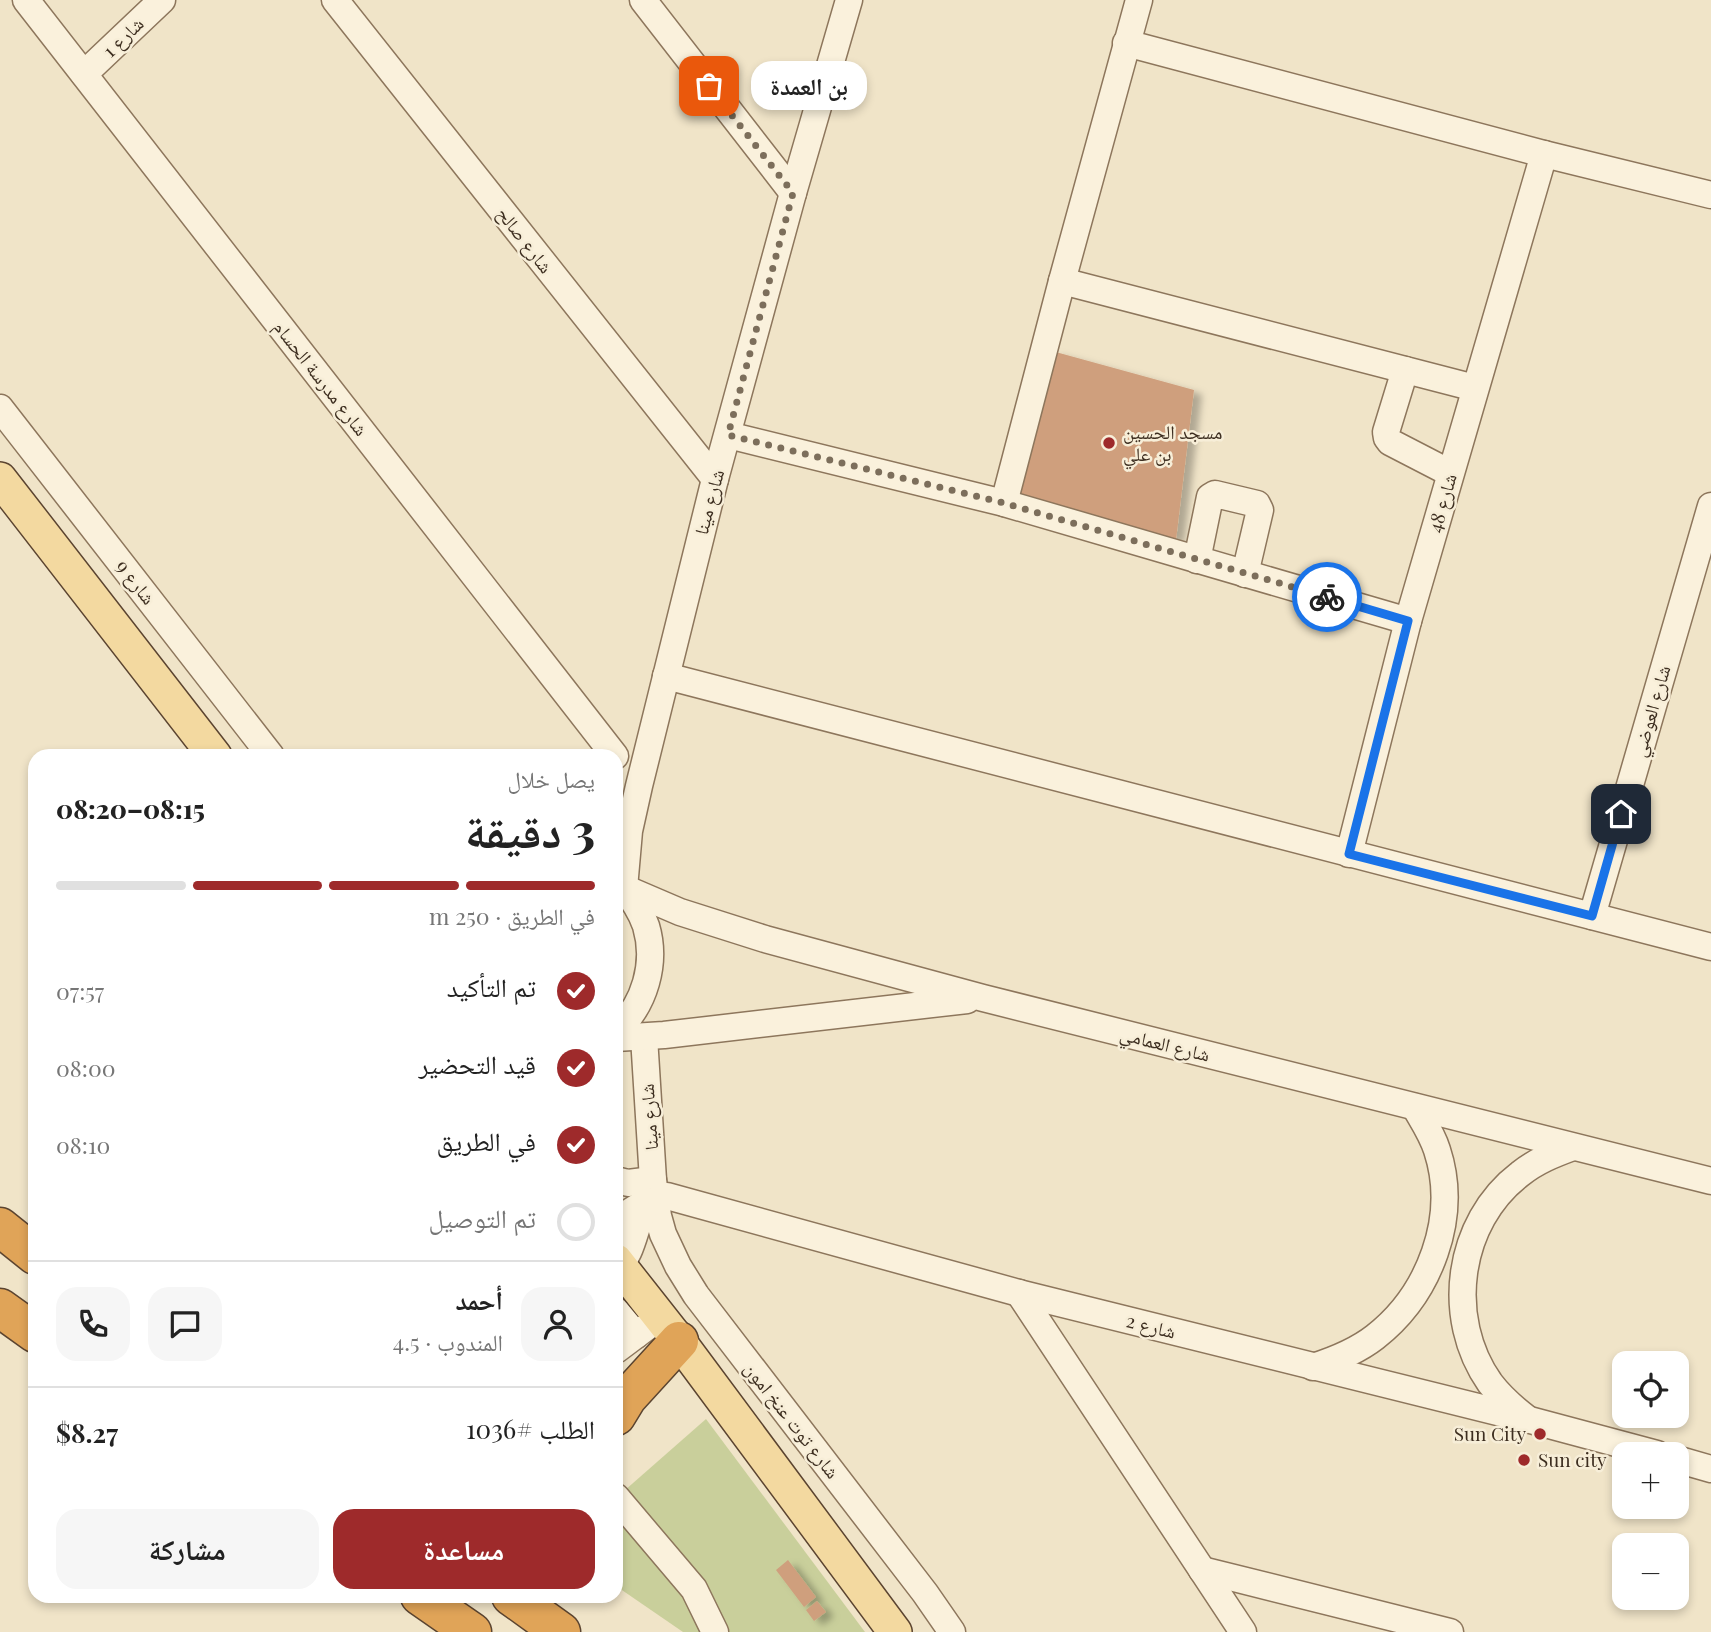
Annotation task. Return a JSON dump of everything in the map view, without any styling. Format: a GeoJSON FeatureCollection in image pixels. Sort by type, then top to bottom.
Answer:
{"type":"FeatureCollection","features":[{"type":"Feature","properties":{"kind":"highway"},"geometry":{"type":"LineString","coordinates":[[0,1213],[28,1224]]}},
{"type":"Feature","properties":{"kind":"highway"},"geometry":{"type":"LineString","coordinates":[[0,1227],[28,1249]]}},
{"type":"Feature","properties":{"kind":"highway"},"geometry":{"type":"LineString","coordinates":[[0,1308],[28,1328]]}},
{"type":"Feature","properties":{"kind":"highway"},"geometry":{"type":"LineString","coordinates":[[623,1393],[638,1337]]}},
{"type":"Feature","properties":{"kind":"highway"},"geometry":{"type":"LineString","coordinates":[[430,1603],[472,1632]]}},
{"type":"Feature","properties":{"kind":"highway"},"geometry":{"type":"LineString","coordinates":[[523,1603],[561,1632]]}},
{"type":"Feature","properties":{"kind":"main road"},"geometry":{"type":"LineString","coordinates":[[0,480],[210,749]]}},
{"type":"Feature","properties":{"kind":"main road"},"geometry":{"type":"LineString","coordinates":[[623,1286],[638,1337],[895,1632]]}},
{"type":"Feature","properties":{"kind":"street","name":"شارع مدرسة الحسام"},"geometry":{"type":"LineString","coordinates":[[26,0],[609,749]]}},
{"type":"Feature","properties":{"kind":"street","name":"شارع 1"},"geometry":{"type":"LineString","coordinates":[[84,74],[162,0]]}},
{"type":"Feature","properties":{"kind":"street","name":"شارع صالح"},"geometry":{"type":"LineString","coordinates":[[335,0],[715,479]]}},
{"type":"Feature","properties":{"kind":"street"},"geometry":{"type":"LineString","coordinates":[[643,0],[793,193]]}},
{"type":"Feature","properties":{"kind":"street","name":"شارع مينا"},"geometry":{"type":"LineString","coordinates":[[623,869],[639,786],[715,479],[849,0]]}},
{"type":"Feature","properties":{"kind":"street"},"geometry":{"type":"LineString","coordinates":[[1004,503],[1139,0]]}},
{"type":"Feature","properties":{"kind":"street"},"geometry":{"type":"LineString","coordinates":[[1126,43],[1544,154],[1711,195]]}},
{"type":"Feature","properties":{"kind":"street","name":"شارع 48"},"geometry":{"type":"LineString","coordinates":[[1349,854],[1408,621],[1544,154]]}},
{"type":"Feature","properties":{"kind":"street"},"geometry":{"type":"LineString","coordinates":[[1062,281],[1475,388]]}},
{"type":"Feature","properties":{"kind":"street"},"geometry":{"type":"LineString","coordinates":[[1405,370],[1386,432],[1387,438],[1451,473]]}},
{"type":"Feature","properties":{"kind":"street","name":"شارع 9"},"geometry":{"type":"LineString","coordinates":[[0,408],[266,749]]}},
{"type":"Feature","properties":{"kind":"street"},"geometry":{"type":"LineString","coordinates":[[728,435],[1004,503],[1408,621]]}},
{"type":"Feature","properties":{"kind":"street"},"geometry":{"type":"LineString","coordinates":[[1197,560],[1212,495],[1257,504],[1260,510],[1245,574]]}},
{"type":"Feature","properties":{"kind":"street","name":"شارع العوضي"},"geometry":{"type":"LineString","coordinates":[[1592,916],[1711,506]]}},
{"type":"Feature","properties":{"kind":"street"},"geometry":{"type":"LineString","coordinates":[[666,676],[1711,947]]}},
{"type":"Feature","properties":{"kind":"street","name":"شارع مدرسة الحسام"},"geometry":{"type":"LineString","coordinates":[[623,767],[639,786]]}},
{"type":"Feature","properties":{"kind":"street","name":"شارع العمامي"},"geometry":{"type":"LineString","coordinates":[[623,889],[680,912],[765,939],[983,998],[1711,1181]]}},
{"type":"Feature","properties":{"kind":"street"},"geometry":{"type":"LineString","coordinates":[[623,891],[636,905],[645,924],[650,945],[650,966],[637,1006],[623,1025]]}},
{"type":"Feature","properties":{"kind":"street"},"geometry":{"type":"LineString","coordinates":[[623,1038],[983,998]]}},
{"type":"Feature","properties":{"kind":"street","name":"شارع مينا"},"geometry":{"type":"LineString","coordinates":[[643,1037],[652,1192]]}},
{"type":"Feature","properties":{"kind":"street"},"geometry":{"type":"LineString","coordinates":[[1313,1367],[1356,1350],[1375,1337],[1408,1304],[1431,1263],[1443,1218],[1443,1172],[1432,1138],[1415,1107]]}},
{"type":"Feature","properties":{"kind":"street"},"geometry":{"type":"LineString","coordinates":[[1530,1420],[1508,1404],[1490,1383],[1476,1359],[1466,1332],[1462,1305],[1463,1277],[1473,1238],[1481,1220],[1498,1195],[1520,1174],[1545,1158],[1573,1147]]}},
{"type":"Feature","properties":{"kind":"street"},"geometry":{"type":"LineString","coordinates":[[623,1182],[652,1192]]}},
{"type":"Feature","properties":{"kind":"street"},"geometry":{"type":"LineString","coordinates":[[623,1216],[652,1192]]}},
{"type":"Feature","properties":{"kind":"street"},"geometry":{"type":"LineString","coordinates":[[623,1260],[652,1192]]}},
{"type":"Feature","properties":{"kind":"street","name":"شارع 2"},"geometry":{"type":"LineString","coordinates":[[652,1192],[1019,1293],[1612,1442]]}},
{"type":"Feature","properties":{"kind":"street","name":"شارع توت عنخ امون"},"geometry":{"type":"LineString","coordinates":[[652,1192],[663,1234],[696,1295],[952,1632]]}},
{"type":"Feature","properties":{"kind":"street"},"geometry":{"type":"LineString","coordinates":[[1019,1293],[1243,1632]]}},
{"type":"Feature","properties":{"kind":"street"},"geometry":{"type":"LineString","coordinates":[[623,1319],[638,1337]]}},
{"type":"Feature","properties":{"kind":"street"},"geometry":{"type":"LineString","coordinates":[[1689,1463],[1711,1469]]}},
{"type":"Feature","properties":{"kind":"street"},"geometry":{"type":"LineString","coordinates":[[623,1505],[694,1589],[715,1632]]}},
{"type":"Feature","properties":{"kind":"street"},"geometry":{"type":"LineString","coordinates":[[1202,1570],[1450,1632]]}},
{"type":"Feature","properties":{"kind":"green space"},"geometry":{"type":"Polygon","coordinates":[[[706,1419],[865,1632],[683,1632],[623,1591],[623,1492],[706,1419]]]}},
{"type":"Feature","properties":{"kind":"building","name":"مسجد الحسين بن علي"},"geometry":{"type":"Polygon","coordinates":[[[1052,351],[1194,390],[1176,540],[1017,496],[1052,351]]]}},
{"type":"Feature","properties":{"kind":"building"},"geometry":{"type":"Polygon","coordinates":[[[788,1560],[816,1597],[804,1607],[776,1570],[788,1560]]]}},
{"type":"Feature","properties":{"kind":"building"},"geometry":{"type":"Polygon","coordinates":[[[817,1601],[826,1612],[814,1621],[806,1610],[817,1601]]]}},
{"type":"Feature","properties":{"kind":"way so far"},"geometry":{"type":"LineString","coordinates":[[709,86],[793,193],[728,435],[1004,503],[1327,597]]}},
{"type":"Feature","properties":{"kind":"place","name":"بن العمدة"},"geometry":{"type":"Point","coordinates":[709,86]}},
{"type":"Feature","properties":{"kind":"place","name":"مسجد الحسين بن علي"},"geometry":{"type":"Point","coordinates":[1109,443]}},
{"type":"Feature","properties":{"kind":"place","name":"Sun City"},"geometry":{"type":"Point","coordinates":[1540,1434]}},
{"type":"Feature","properties":{"kind":"place","name":"Sun city"},"geometry":{"type":"Point","coordinates":[1524,1460]}},
{"type":"Feature","properties":{"kind":"route"},"geometry":{"type":"LineString","coordinates":[[1327,597],[1408,621],[1349,854],[1592,916],[1621,814]]}}]}
